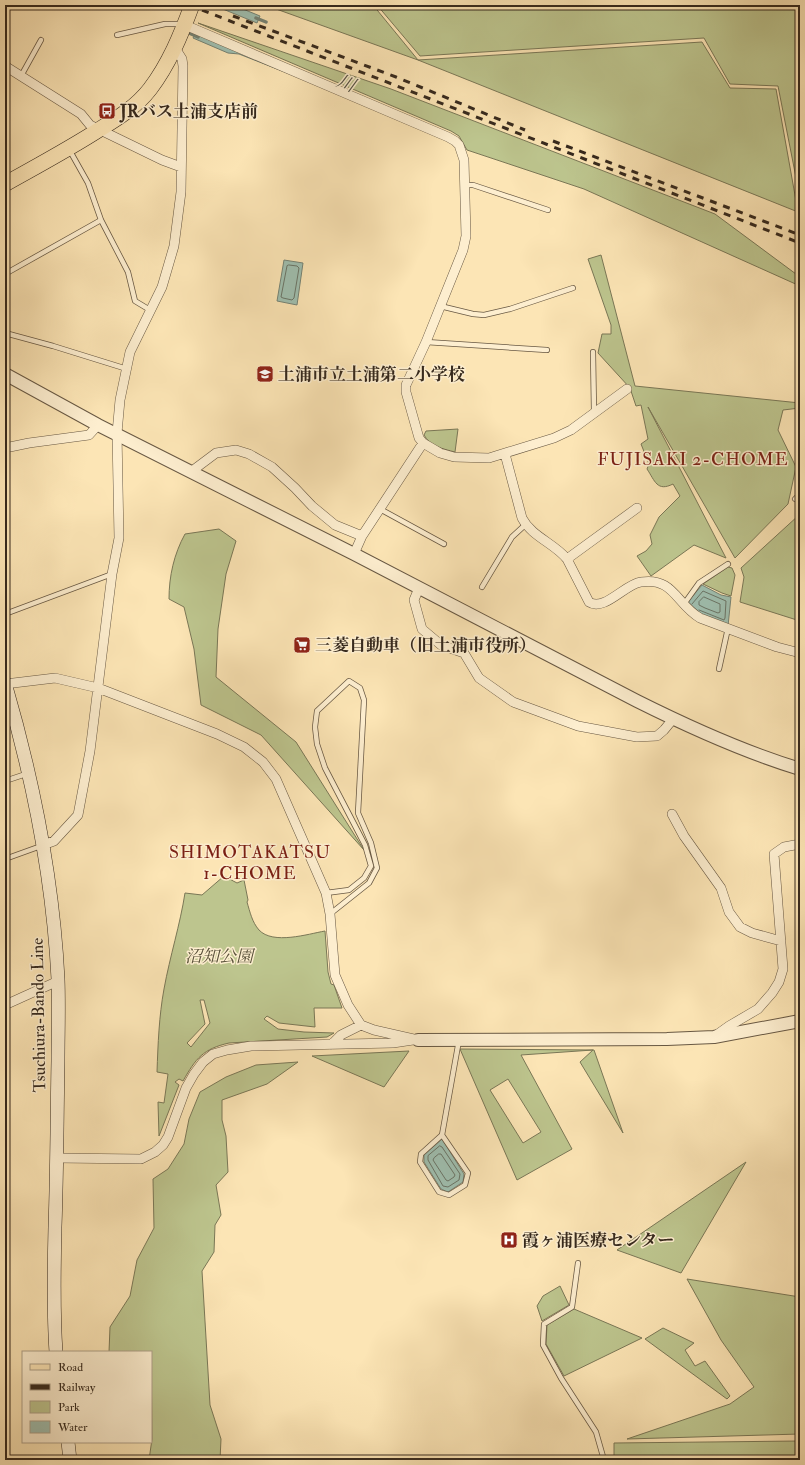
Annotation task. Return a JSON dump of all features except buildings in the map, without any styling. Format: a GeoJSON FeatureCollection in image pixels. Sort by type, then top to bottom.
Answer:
{"type":"FeatureCollection","features":[{"type":"Feature","properties":{"kind":"main road"},"geometry":{"type":"LineString","coordinates":[[5,184],[69,149],[135,105],[161,74],[175,48],[192,5]]}},
{"type":"Feature","properties":{"kind":"main road","name":"Tsuchiura-Bando Line"},"geometry":{"type":"LineString","coordinates":[[5,683],[28,774],[43,845],[51,892],[58,981],[54,1311],[56,1351]]}},
{"type":"Feature","properties":{"kind":"main road"},"geometry":{"type":"LineString","coordinates":[[68,1443],[70,1460]]}},
{"type":"Feature","properties":{"kind":"street"},"geometry":{"type":"LineString","coordinates":[[185,25],[451,139],[459,145],[464,160],[466,236],[463,250],[426,342],[406,385],[406,392],[420,438],[423,442],[440,453],[454,457],[490,458],[554,438],[571,430],[594,415],[627,389]]}},
{"type":"Feature","properties":{"kind":"street"},"geometry":{"type":"LineString","coordinates":[[43,845],[54,841],[78,815],[90,751],[112,574],[119,538],[117,433],[120,400],[130,352],[162,287],[174,246],[181,192],[183,66],[182,59],[175,48]]}},
{"type":"Feature","properties":{"kind":"street"},"geometry":{"type":"LineString","coordinates":[[5,66],[81,114],[90,125],[162,160],[181,167]]}},
{"type":"Feature","properties":{"kind":"street"},"geometry":{"type":"LineString","coordinates":[[5,374],[98,425],[192,471],[673,719],[729,743],[800,769]]}},
{"type":"Feature","properties":{"kind":"street"},"geometry":{"type":"LineString","coordinates":[[5,448],[29,443],[89,435],[98,425]]}},
{"type":"Feature","properties":{"kind":"street"},"geometry":{"type":"LineString","coordinates":[[354,554],[362,536],[423,442]]}},
{"type":"Feature","properties":{"kind":"street"},"geometry":{"type":"LineString","coordinates":[[192,471],[216,453],[236,450],[248,454],[272,468],[295,488],[312,506],[335,525],[362,536]]}},
{"type":"Feature","properties":{"kind":"street"},"geometry":{"type":"LineString","coordinates":[[505,454],[525,525],[555,547],[567,559],[589,602],[593,604],[601,604],[629,585],[639,582],[651,581],[661,583],[668,586],[691,613],[700,618],[777,647],[800,653]]}},
{"type":"Feature","properties":{"kind":"street"},"geometry":{"type":"LineString","coordinates":[[567,559],[637,508]]}},
{"type":"Feature","properties":{"kind":"street"},"geometry":{"type":"LineString","coordinates":[[419,588],[414,600],[422,629],[441,645],[464,653],[480,678],[513,702],[578,726],[637,737],[656,736],[664,730],[673,719]]}},
{"type":"Feature","properties":{"kind":"street"},"geometry":{"type":"LineString","coordinates":[[5,683],[55,678],[98,688],[217,734],[244,747],[263,762],[276,779],[326,892],[330,914],[335,975],[348,1005],[361,1025],[374,1030],[418,1040]]}},
{"type":"Feature","properties":{"kind":"street"},"geometry":{"type":"LineString","coordinates":[[672,814],[684,836],[721,888],[728,912],[740,927],[752,933],[781,941]]}},
{"type":"Feature","properties":{"kind":"street"},"geometry":{"type":"LineString","coordinates":[[714,1037],[729,1026],[758,1009],[772,993],[779,982],[784,969],[774,854],[784,847],[800,844]]}},
{"type":"Feature","properties":{"kind":"street"},"geometry":{"type":"LineString","coordinates":[[5,1005],[58,981]]}},
{"type":"Feature","properties":{"kind":"street"},"geometry":{"type":"LineString","coordinates":[[57,1158],[141,1159],[155,1152],[163,1145],[168,1137],[186,1088],[194,1074],[203,1062],[214,1054],[227,1050],[251,1046],[393,1043],[418,1040],[667,1039],[714,1037],[800,1021]]}},
{"type":"Feature","properties":{"kind":"street"},"geometry":{"type":"LineString","coordinates":[[331,1045],[341,1035],[361,1025]]}},
{"type":"Feature","properties":{"kind":"lane"},"geometry":{"type":"LineString","coordinates":[[117,35],[165,24],[185,25]]}},
{"type":"Feature","properties":{"kind":"lane"},"geometry":{"type":"LineString","coordinates":[[21,76],[41,40]]}},
{"type":"Feature","properties":{"kind":"lane"},"geometry":{"type":"LineString","coordinates":[[69,149],[88,183],[101,220],[128,272],[135,301],[150,310]]}},
{"type":"Feature","properties":{"kind":"lane"},"geometry":{"type":"LineString","coordinates":[[464,184],[473,185],[548,210]]}},
{"type":"Feature","properties":{"kind":"lane"},"geometry":{"type":"LineString","coordinates":[[5,274],[101,220]]}},
{"type":"Feature","properties":{"kind":"lane"},"geometry":{"type":"LineString","coordinates":[[440,306],[473,314],[484,315],[510,309],[573,288]]}},
{"type":"Feature","properties":{"kind":"lane"},"geometry":{"type":"LineString","coordinates":[[5,333],[127,369]]}},
{"type":"Feature","properties":{"kind":"lane"},"geometry":{"type":"LineString","coordinates":[[426,342],[547,350]]}},
{"type":"Feature","properties":{"kind":"lane"},"geometry":{"type":"LineString","coordinates":[[593,352],[594,415]]}},
{"type":"Feature","properties":{"kind":"lane"},"geometry":{"type":"LineString","coordinates":[[795,498],[800,494]]}},
{"type":"Feature","properties":{"kind":"lane"},"geometry":{"type":"LineString","coordinates":[[380,509],[444,544]]}},
{"type":"Feature","properties":{"kind":"lane"},"geometry":{"type":"LineString","coordinates":[[482,587],[512,537],[525,525]]}},
{"type":"Feature","properties":{"kind":"lane"},"geometry":{"type":"LineString","coordinates":[[684,604],[699,583],[728,564]]}},
{"type":"Feature","properties":{"kind":"lane"},"geometry":{"type":"LineString","coordinates":[[5,614],[112,574]]}},
{"type":"Feature","properties":{"kind":"lane"},"geometry":{"type":"LineString","coordinates":[[719,669],[728,628]]}},
{"type":"Feature","properties":{"kind":"lane"},"geometry":{"type":"LineString","coordinates":[[326,892],[349,890],[364,878],[371,866],[365,845],[325,768],[316,744],[315,727],[318,711],[349,681],[360,688],[364,700],[358,813],[371,843],[377,868],[369,883],[330,914]]}},
{"type":"Feature","properties":{"kind":"lane"},"geometry":{"type":"LineString","coordinates":[[5,781],[28,774]]}},
{"type":"Feature","properties":{"kind":"lane"},"geometry":{"type":"LineString","coordinates":[[5,859],[43,845]]}},
{"type":"Feature","properties":{"kind":"lane"},"geometry":{"type":"LineString","coordinates":[[442,1135],[468,1173],[465,1185],[448,1195],[439,1192],[420,1162],[420,1154],[442,1135],[460,1039]]}},
{"type":"Feature","properties":{"kind":"lane"},"geometry":{"type":"LineString","coordinates":[[578,1263],[572,1307],[544,1324],[543,1345],[561,1378],[596,1432],[604,1460]]}},
{"type":"Feature","properties":{"kind":"green space"},"geometry":{"type":"Polygon","coordinates":[[[265,5],[373,5],[418,60],[265,5]]]}},
{"type":"Feature","properties":{"kind":"green space"},"geometry":{"type":"Polygon","coordinates":[[[377,5],[800,5],[800,198],[778,86],[730,84],[704,38],[420,56],[377,5]]]}},
{"type":"Feature","properties":{"kind":"green space"},"geometry":{"type":"Polygon","coordinates":[[[198,23],[391,89],[715,214],[800,277],[800,286],[584,189],[467,150],[459,136],[451,131],[198,23]]]}},
{"type":"Feature","properties":{"kind":"green space"},"geometry":{"type":"Polygon","coordinates":[[[702,42],[730,88],[776,89],[798,212],[418,60],[702,42]]]}},
{"type":"Feature","properties":{"kind":"green space"},"geometry":{"type":"Polygon","coordinates":[[[601,255],[635,386],[800,403],[800,408],[783,410],[778,430],[796,467],[788,504],[735,558],[648,407],[726,558],[694,545],[651,576],[637,556],[646,551],[652,544],[650,535],[659,517],[680,496],[673,484],[663,487],[657,484],[647,469],[649,464],[641,444],[648,439],[641,405],[636,406],[630,388],[598,353],[602,334],[611,334],[611,325],[588,259],[601,255]]]}},
{"type":"Feature","properties":{"kind":"green space"},"geometry":{"type":"Polygon","coordinates":[[[458,429],[455,452],[433,444],[424,435],[426,431],[458,429]]]}},
{"type":"Feature","properties":{"kind":"green space"},"geometry":{"type":"Polygon","coordinates":[[[799,515],[800,621],[740,602],[744,577],[741,568],[799,515]]]}},
{"type":"Feature","properties":{"kind":"green space"},"geometry":{"type":"Polygon","coordinates":[[[219,529],[236,541],[226,574],[218,629],[216,677],[296,742],[364,850],[261,735],[201,705],[194,649],[184,607],[169,599],[170,582],[175,557],[185,534],[219,529]]]}},
{"type":"Feature","properties":{"kind":"green space"},"geometry":{"type":"Polygon","coordinates":[[[728,567],[732,568],[735,575],[731,596],[703,584],[728,567]]]}},
{"type":"Feature","properties":{"kind":"green space","name":"沼知公園"},"geometry":{"type":"Polygon","coordinates":[[[224,876],[237,883],[244,880],[248,900],[247,902],[252,917],[259,930],[265,934],[282,938],[325,931],[328,972],[331,984],[334,985],[342,1008],[314,1008],[315,1027],[279,1023],[267,1016],[264,1019],[278,1029],[334,1033],[327,1037],[229,1043],[220,1045],[206,1052],[196,1060],[183,1081],[179,1079],[175,1082],[179,1085],[159,1136],[158,1102],[164,1103],[168,1074],[157,1072],[162,999],[185,893],[202,895],[224,876]],[[200,1000],[205,1024],[187,1043],[191,1047],[210,1023],[204,1000],[200,1000]]]}},
{"type":"Feature","properties":{"kind":"green space"},"geometry":{"type":"Polygon","coordinates":[[[460,1049],[594,1050],[623,1133],[580,1062],[593,1050],[521,1055],[572,1149],[517,1180],[460,1049]],[[508,1079],[490,1090],[523,1143],[541,1132],[508,1079]]]}},
{"type":"Feature","properties":{"kind":"green space"},"geometry":{"type":"Polygon","coordinates":[[[409,1051],[384,1087],[312,1056],[409,1051]]]}},
{"type":"Feature","properties":{"kind":"green space"},"geometry":{"type":"Polygon","coordinates":[[[298,1062],[267,1084],[222,1100],[222,1120],[226,1136],[228,1172],[216,1185],[221,1215],[215,1225],[214,1252],[202,1271],[210,1405],[221,1439],[220,1460],[149,1460],[152,1443],[152,1351],[109,1351],[110,1327],[130,1296],[137,1260],[154,1228],[153,1179],[168,1169],[184,1144],[189,1119],[200,1092],[226,1077],[256,1065],[298,1062]]]}},
{"type":"Feature","properties":{"kind":"green space"},"geometry":{"type":"Polygon","coordinates":[[[746,1162],[681,1273],[617,1250],[746,1162]]]}},
{"type":"Feature","properties":{"kind":"green space"},"geometry":{"type":"Polygon","coordinates":[[[687,1279],[800,1297],[800,1434],[627,1439],[730,1404],[754,1387],[721,1340],[687,1279]]]}},
{"type":"Feature","properties":{"kind":"green space"},"geometry":{"type":"Polygon","coordinates":[[[560,1286],[569,1305],[542,1321],[537,1306],[543,1296],[560,1286]]]}},
{"type":"Feature","properties":{"kind":"green space"},"geometry":{"type":"Polygon","coordinates":[[[574,1309],[642,1338],[564,1376],[546,1344],[547,1325],[574,1309]]]}},
{"type":"Feature","properties":{"kind":"green space"},"geometry":{"type":"Polygon","coordinates":[[[663,1328],[694,1343],[685,1350],[695,1366],[705,1361],[730,1396],[727,1399],[645,1339],[663,1328]]]}},
{"type":"Feature","properties":{"kind":"green space"},"geometry":{"type":"Polygon","coordinates":[[[800,1441],[800,1460],[614,1460],[614,1443],[800,1441]]]}},
{"type":"Feature","properties":{"kind":"water"},"geometry":{"type":"Polygon","coordinates":[[[213,5],[233,5],[260,16],[257,23],[213,5]]]}},
{"type":"Feature","properties":{"kind":"water","name":"川"},"geometry":{"type":"Polygon","coordinates":[[[196,32],[379,109],[239,54],[228,53],[193,38],[196,32]]]}},
{"type":"Feature","properties":{"kind":"water"},"geometry":{"type":"Polygon","coordinates":[[[284,260],[303,263],[297,305],[277,301],[284,260]]]}},
{"type":"Feature","properties":{"kind":"water"},"geometry":{"type":"Polygon","coordinates":[[[702,585],[721,595],[731,597],[728,626],[701,616],[686,604],[702,585]]]}},
{"type":"Feature","properties":{"kind":"water"},"geometry":{"type":"Polygon","coordinates":[[[442,1139],[464,1174],[463,1182],[448,1192],[441,1189],[424,1162],[424,1155],[442,1139]]]}},
{"type":"Feature","properties":{"kind":"waterway"},"geometry":{"type":"LineString","coordinates":[[256,18],[266,22]]}},
{"type":"Feature","properties":{"kind":"waterway","name":"川"},"geometry":{"type":"LineString","coordinates":[[189,33],[198,37]]}},
{"type":"Feature","properties":{"kind":"railway"},"geometry":{"type":"LineString","coordinates":[[189,5],[800,243]]}},
{"type":"Feature","properties":{"kind":"railway"},"geometry":{"type":"LineString","coordinates":[[233,16],[396,77],[525,130]]}},
{"type":"Feature","properties":{"kind":"railway"},"geometry":{"type":"LineString","coordinates":[[553,141],[800,235]]}},
{"type":"Feature","properties":{"kind":"place","name":"JRバス土浦支店前"},"geometry":{"type":"Point","coordinates":[107,111]}},
{"type":"Feature","properties":{"kind":"place","name":"土浦市立土浦第二小学校"},"geometry":{"type":"Point","coordinates":[265,374]}},
{"type":"Feature","properties":{"kind":"place","name":"三菱自動車（旧土浦市役所）"},"geometry":{"type":"Point","coordinates":[302,645]}},
{"type":"Feature","properties":{"kind":"place","name":"霞ヶ浦医療センター"},"geometry":{"type":"Point","coordinates":[509,1240]}},
{"type":"Feature","properties":{"kind":"district","name":"FUJISAKI 2-CHOME"},"geometry":{"type":"Point","coordinates":[693,459]}},
{"type":"Feature","properties":{"kind":"district","name":"SHIMOTAKATSU 1-CHOME"},"geometry":{"type":"Point","coordinates":[250,862]}}]}
